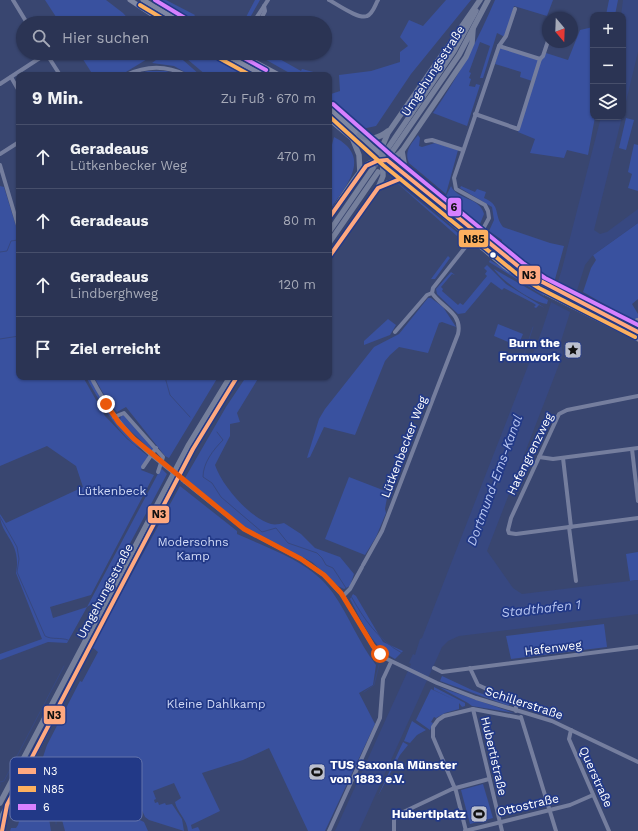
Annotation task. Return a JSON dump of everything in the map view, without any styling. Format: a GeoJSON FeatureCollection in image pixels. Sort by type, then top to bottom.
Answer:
{"type":"FeatureCollection","features":[{"type":"Feature","properties":{"kind":"highway"},"geometry":{"type":"LineString","coordinates":[[332,253],[378,188],[383,176],[383,142],[391,128],[481,0]]}},
{"type":"Feature","properties":{"kind":"highway","name":"Umgehungsstraße"},"geometry":{"type":"LineString","coordinates":[[481,0],[454,51],[390,150],[450,69],[474,30],[488,0]]}},
{"type":"Feature","properties":{"kind":"highway"},"geometry":{"type":"LineString","coordinates":[[332,214],[368,164],[397,156],[402,151],[466,57],[472,43],[474,30]]}},
{"type":"Feature","properties":{"kind":"highway"},"geometry":{"type":"LineString","coordinates":[[360,135],[368,139],[375,138],[391,128]]}},
{"type":"Feature","properties":{"kind":"highway"},"geometry":{"type":"LineString","coordinates":[[353,140],[360,155],[360,174]]}},
{"type":"Feature","properties":{"kind":"highway"},"geometry":{"type":"LineString","coordinates":[[402,151],[406,175]]}},
{"type":"Feature","properties":{"kind":"highway"},"geometry":{"type":"LineString","coordinates":[[332,228],[376,170],[332,238]]}},
{"type":"Feature","properties":{"kind":"highway"},"geometry":{"type":"LineString","coordinates":[[378,188],[388,182],[400,179]]}},
{"type":"Feature","properties":{"kind":"highway","name":"Umgehungsstraße"},"geometry":{"type":"LineString","coordinates":[[23,757],[188,446],[228,380]]}},
{"type":"Feature","properties":{"kind":"highway","name":"Umgehungsstraße"},"geometry":{"type":"LineString","coordinates":[[32,757],[162,506],[193,449],[235,380]]}},
{"type":"Feature","properties":{"kind":"highway","name":"Umgehungsstraße"},"geometry":{"type":"LineString","coordinates":[[0,801],[10,782]]}},
{"type":"Feature","properties":{"kind":"highway","name":"Umgehungsstraße"},"geometry":{"type":"LineString","coordinates":[[0,820],[10,799]]}},
{"type":"Feature","properties":{"kind":"highway"},"geometry":{"type":"LineString","coordinates":[[2,831],[7,805]]}},
{"type":"Feature","properties":{"kind":"main road"},"geometry":{"type":"LineString","coordinates":[[130,0],[155,16]]}},
{"type":"Feature","properties":{"kind":"main road"},"geometry":{"type":"LineString","coordinates":[[143,0],[170,16]]}},
{"type":"Feature","properties":{"kind":"main road"},"geometry":{"type":"LineString","coordinates":[[235,60],[258,72]]}},
{"type":"Feature","properties":{"kind":"main road"},"geometry":{"type":"LineString","coordinates":[[253,60],[274,72]]}},
{"type":"Feature","properties":{"kind":"main road"},"geometry":{"type":"LineString","coordinates":[[332,111],[360,135],[400,179],[505,268],[546,293],[638,339]]}},
{"type":"Feature","properties":{"kind":"main road"},"geometry":{"type":"LineString","coordinates":[[332,122],[353,140],[406,175],[516,266],[548,286],[638,332]]}},
{"type":"Feature","properties":{"kind":"street"},"geometry":{"type":"LineString","coordinates":[[13,0],[23,16]]}},
{"type":"Feature","properties":{"kind":"street"},"geometry":{"type":"LineString","coordinates":[[261,16],[268,0]]}},
{"type":"Feature","properties":{"kind":"street"},"geometry":{"type":"LineString","coordinates":[[329,0],[356,15],[363,17],[371,13],[378,0]]}},
{"type":"Feature","properties":{"kind":"street"},"geometry":{"type":"LineString","coordinates":[[258,16],[264,8]]}},
{"type":"Feature","properties":{"kind":"street"},"geometry":{"type":"LineString","coordinates":[[396,332],[427,295],[432,293],[433,288],[488,222],[488,211],[485,205],[456,189],[454,183],[463,150],[499,46],[506,36],[516,9]]}},
{"type":"Feature","properties":{"kind":"street"},"geometry":{"type":"LineString","coordinates":[[499,46],[540,59]]}},
{"type":"Feature","properties":{"kind":"street"},"geometry":{"type":"LineString","coordinates":[[475,114],[518,129],[540,59],[543,56],[546,48]]}},
{"type":"Feature","properties":{"kind":"street"},"geometry":{"type":"LineString","coordinates":[[20,72],[37,60]]}},
{"type":"Feature","properties":{"kind":"street"},"geometry":{"type":"LineString","coordinates":[[50,60],[58,72]]}},
{"type":"Feature","properties":{"kind":"street"},"geometry":{"type":"LineString","coordinates":[[135,72],[151,67],[168,68],[178,72]]}},
{"type":"Feature","properties":{"kind":"street"},"geometry":{"type":"LineString","coordinates":[[0,84],[16,75]]}},
{"type":"Feature","properties":{"kind":"street"},"geometry":{"type":"LineString","coordinates":[[11,78],[16,86]]}},
{"type":"Feature","properties":{"kind":"street"},"geometry":{"type":"LineString","coordinates":[[426,141],[432,140],[463,150]]}},
{"type":"Feature","properties":{"kind":"street"},"geometry":{"type":"LineString","coordinates":[[0,154],[16,144]]}},
{"type":"Feature","properties":{"kind":"street"},"geometry":{"type":"LineString","coordinates":[[0,165],[16,219]]}},
{"type":"Feature","properties":{"kind":"street","name":"Lütkenbecker Weg"},"geometry":{"type":"LineString","coordinates":[[343,596],[350,589],[382,531],[458,334],[459,325],[453,312],[432,293]]}},
{"type":"Feature","properties":{"kind":"street"},"geometry":{"type":"LineString","coordinates":[[93,380],[114,417],[130,436],[150,454],[244,529],[301,559],[318,570],[343,596],[373,646],[391,662],[383,680],[380,718],[329,831]]}},
{"type":"Feature","properties":{"kind":"street","name":"Hafengrenzweg"},"geometry":{"type":"LineString","coordinates":[[570,527],[516,534],[509,532],[508,530],[511,518],[559,414],[562,412],[638,396]]}},
{"type":"Feature","properties":{"kind":"street"},"geometry":{"type":"LineString","coordinates":[[114,417],[124,413],[156,448],[164,458],[158,472]]}},
{"type":"Feature","properties":{"kind":"street"},"geometry":{"type":"LineString","coordinates":[[143,467],[156,448]]}},
{"type":"Feature","properties":{"kind":"street"},"geometry":{"type":"LineString","coordinates":[[539,457],[547,459],[563,458],[638,448]]}},
{"type":"Feature","properties":{"kind":"street"},"geometry":{"type":"LineString","coordinates":[[632,449],[638,501]]}},
{"type":"Feature","properties":{"kind":"street"},"geometry":{"type":"LineString","coordinates":[[563,458],[576,581]]}},
{"type":"Feature","properties":{"kind":"street"},"geometry":{"type":"LineString","coordinates":[[570,527],[638,518]]}},
{"type":"Feature","properties":{"kind":"street","name":"Hafenweg"},"geometry":{"type":"LineString","coordinates":[[434,668],[442,672],[638,647]]}},
{"type":"Feature","properties":{"kind":"street","name":"Schillerstraße"},"geometry":{"type":"LineString","coordinates":[[391,662],[476,698],[543,718],[638,762]]}},
{"type":"Feature","properties":{"kind":"street"},"geometry":{"type":"LineString","coordinates":[[470,668],[478,685],[513,700],[516,704],[516,711]]}},
{"type":"Feature","properties":{"kind":"street","name":"Schillerstraße"},"geometry":{"type":"LineString","coordinates":[[454,788],[435,743],[432,731],[434,724],[442,717],[473,709],[521,718]]}},
{"type":"Feature","properties":{"kind":"street","name":"Hubertistraße"},"geometry":{"type":"LineString","coordinates":[[473,709],[502,831]]}},
{"type":"Feature","properties":{"kind":"street"},"geometry":{"type":"LineString","coordinates":[[522,712],[521,718],[551,810],[556,831]]}},
{"type":"Feature","properties":{"kind":"street","name":"Querstraße"},"geometry":{"type":"LineString","coordinates":[[571,730],[569,739],[609,831]]}},
{"type":"Feature","properties":{"kind":"street"},"geometry":{"type":"LineString","coordinates":[[394,831],[394,817],[454,788],[489,779]]}},
{"type":"Feature","properties":{"kind":"street"},"geometry":{"type":"LineString","coordinates":[[454,788],[466,831]]}},
{"type":"Feature","properties":{"kind":"street","name":"Ottostraße"},"geometry":{"type":"LineString","coordinates":[[466,831],[500,821],[570,805],[593,795]]}},
{"type":"Feature","properties":{"kind":"green space"},"geometry":{"type":"Polygon","coordinates":[[[45,0],[106,0],[126,16],[55,16],[45,0]]]}},
{"type":"Feature","properties":{"kind":"green space"},"geometry":{"type":"Polygon","coordinates":[[[158,0],[166,0],[195,15],[184,16],[158,0]]]}},
{"type":"Feature","properties":{"kind":"green space"},"geometry":{"type":"Polygon","coordinates":[[[255,0],[260,0],[251,16],[247,16],[255,0]]]}},
{"type":"Feature","properties":{"kind":"green space"},"geometry":{"type":"Polygon","coordinates":[[[446,0],[471,0],[411,74],[376,126],[362,129],[332,102],[332,94],[340,91],[339,75],[371,71],[400,62],[400,52],[408,46],[400,37],[409,20],[423,26],[446,0]]]}},
{"type":"Feature","properties":{"kind":"green space"},"geometry":{"type":"Polygon","coordinates":[[[495,0],[553,0],[548,12],[542,12],[542,14],[514,6],[505,37],[497,33],[483,78],[480,78],[490,46],[480,42],[469,72],[471,73],[469,78],[471,79],[469,86],[475,87],[476,84],[480,85],[467,126],[433,113],[451,86],[482,29],[495,0]]]}},
{"type":"Feature","properties":{"kind":"green space"},"geometry":{"type":"Polygon","coordinates":[[[609,0],[618,0],[616,12],[607,12],[609,0]]]}},
{"type":"Feature","properties":{"kind":"green space"},"geometry":{"type":"Polygon","coordinates":[[[590,28],[590,120],[594,120],[588,155],[567,150],[564,158],[530,153],[535,139],[518,132],[541,60],[546,53],[568,60],[573,48],[578,48],[578,35],[580,30],[590,28]]]}},
{"type":"Feature","properties":{"kind":"green space"},"geometry":{"type":"Polygon","coordinates":[[[500,48],[539,60],[532,81],[520,77],[521,72],[495,64],[500,48]]]}},
{"type":"Feature","properties":{"kind":"green space"},"geometry":{"type":"Polygon","coordinates":[[[83,60],[146,60],[126,72],[91,72],[83,60]]]}},
{"type":"Feature","properties":{"kind":"green space"},"geometry":{"type":"Polygon","coordinates":[[[156,60],[183,60],[197,72],[185,72],[174,66],[152,63],[156,60]]]}},
{"type":"Feature","properties":{"kind":"green space"},"geometry":{"type":"Polygon","coordinates":[[[188,60],[219,60],[245,72],[202,72],[188,60]]]}},
{"type":"Feature","properties":{"kind":"green space"},"geometry":{"type":"Polygon","coordinates":[[[266,60],[281,60],[301,71],[302,69],[314,72],[288,72],[266,60]]]}},
{"type":"Feature","properties":{"kind":"green space"},"geometry":{"type":"Polygon","coordinates":[[[166,71],[169,72],[144,72],[166,71]]]}},
{"type":"Feature","properties":{"kind":"green space"},"geometry":{"type":"Polygon","coordinates":[[[626,118],[634,120],[626,150],[619,148],[626,118]]]}},
{"type":"Feature","properties":{"kind":"green space"},"geometry":{"type":"Polygon","coordinates":[[[418,135],[420,138],[419,146],[422,147],[435,143],[458,150],[446,194],[409,163],[407,155],[408,151],[418,135]]]}},
{"type":"Feature","properties":{"kind":"green space"},"geometry":{"type":"Polygon","coordinates":[[[334,137],[346,145],[352,154],[354,163],[348,182],[332,207],[332,145],[334,137]]]}},
{"type":"Feature","properties":{"kind":"green space"},"geometry":{"type":"Polygon","coordinates":[[[634,144],[638,145],[638,191],[628,188],[632,174],[628,172],[634,144]]]}},
{"type":"Feature","properties":{"kind":"green space"},"geometry":{"type":"Polygon","coordinates":[[[405,166],[470,220],[468,223],[409,171],[405,166]]]}},
{"type":"Feature","properties":{"kind":"green space"},"geometry":{"type":"Polygon","coordinates":[[[392,167],[447,213],[465,226],[464,228],[400,177],[392,167]]]}},
{"type":"Feature","properties":{"kind":"green space"},"geometry":{"type":"Polygon","coordinates":[[[397,183],[400,185],[459,234],[457,236],[397,183]]]}},
{"type":"Feature","properties":{"kind":"green space","name":"Lütkenbeck"},"geometry":{"type":"Polygon","coordinates":[[[0,186],[4,187],[16,226],[16,380],[85,380],[105,416],[127,439],[149,457],[141,470],[154,475],[91,595],[50,607],[53,618],[87,607],[67,643],[48,642],[0,660],[0,654],[42,639],[16,573],[16,553],[14,546],[3,528],[0,514],[6,523],[83,487],[76,466],[47,446],[0,466],[0,186]]]}},
{"type":"Feature","properties":{"kind":"green space"},"geometry":{"type":"Polygon","coordinates":[[[451,186],[458,194],[473,201],[482,208],[484,214],[480,224],[446,196],[451,186]]]}},
{"type":"Feature","properties":{"kind":"green space"},"geometry":{"type":"Polygon","coordinates":[[[461,186],[475,192],[477,189],[486,192],[484,198],[490,201],[495,207],[498,218],[503,227],[550,243],[564,246],[554,283],[537,274],[502,243],[502,240],[489,231],[494,220],[492,207],[460,188],[461,186]]]}},
{"type":"Feature","properties":{"kind":"green space"},"geometry":{"type":"Polygon","coordinates":[[[638,223],[638,299],[632,304],[638,314],[638,320],[636,322],[583,292],[591,268],[596,260],[593,255],[638,223]]]}},
{"type":"Feature","properties":{"kind":"green space"},"geometry":{"type":"Polygon","coordinates":[[[448,256],[450,258],[435,279],[431,279],[448,256]]]}},
{"type":"Feature","properties":{"kind":"green space"},"geometry":{"type":"Polygon","coordinates":[[[490,260],[544,294],[544,296],[489,262],[490,260]]]}},
{"type":"Feature","properties":{"kind":"green space"},"geometry":{"type":"Polygon","coordinates":[[[487,265],[506,284],[545,308],[539,305],[536,308],[534,307],[536,305],[533,303],[504,288],[502,290],[491,282],[465,313],[458,314],[437,294],[436,289],[451,272],[455,275],[452,274],[441,287],[443,289],[442,291],[458,305],[460,303],[463,305],[487,276],[485,274],[487,271],[484,268],[487,265]]]}},
{"type":"Feature","properties":{"kind":"green space"},"geometry":{"type":"Polygon","coordinates":[[[494,269],[548,300],[547,304],[534,300],[518,291],[494,269]]]}},
{"type":"Feature","properties":{"kind":"green space"},"geometry":{"type":"Polygon","coordinates":[[[428,298],[431,298],[443,307],[456,327],[442,322],[439,323],[428,353],[399,347],[385,361],[355,435],[324,427],[310,457],[307,458],[319,419],[325,409],[374,347],[399,334],[428,298]]]}},
{"type":"Feature","properties":{"kind":"green space"},"geometry":{"type":"Polygon","coordinates":[[[388,319],[396,325],[390,335],[364,345],[364,341],[388,319]]]}},
{"type":"Feature","properties":{"kind":"green space"},"geometry":{"type":"Polygon","coordinates":[[[498,324],[523,334],[518,346],[494,336],[498,324]]]}},
{"type":"Feature","properties":{"kind":"green space"},"geometry":{"type":"Polygon","coordinates":[[[88,380],[91,380],[113,419],[144,450],[127,438],[103,407],[88,380]]]}},
{"type":"Feature","properties":{"kind":"green space"},"geometry":{"type":"Polygon","coordinates":[[[96,380],[216,380],[169,458],[165,456],[126,407],[117,412],[107,400],[96,380]]]}},
{"type":"Feature","properties":{"kind":"green space"},"geometry":{"type":"Polygon","coordinates":[[[244,380],[257,380],[237,413],[240,422],[230,424],[230,436],[215,465],[230,491],[246,508],[263,521],[271,524],[284,523],[301,534],[315,548],[340,557],[354,574],[350,586],[344,589],[338,586],[312,562],[244,527],[185,478],[226,407],[244,380]]]}},
{"type":"Feature","properties":{"kind":"green space"},"geometry":{"type":"Polygon","coordinates":[[[124,415],[154,449],[153,452],[120,421],[121,416],[124,415]]]}},
{"type":"Feature","properties":{"kind":"green space"},"geometry":{"type":"Polygon","coordinates":[[[161,468],[167,474],[101,598],[87,607],[161,468]]]}},
{"type":"Feature","properties":{"kind":"green space"},"geometry":{"type":"Polygon","coordinates":[[[349,477],[388,492],[385,509],[386,513],[376,537],[365,555],[325,539],[349,477]]]}},
{"type":"Feature","properties":{"kind":"green space"},"geometry":{"type":"Polygon","coordinates":[[[180,486],[237,531],[237,534],[290,558],[314,573],[333,593],[364,648],[376,665],[373,685],[359,693],[375,724],[325,831],[308,831],[269,748],[243,760],[202,773],[220,811],[191,825],[192,829],[198,827],[200,831],[188,831],[186,823],[175,802],[181,798],[174,783],[153,791],[156,799],[154,800],[155,803],[158,802],[159,805],[165,803],[166,805],[172,804],[182,819],[184,831],[149,820],[145,817],[142,810],[142,757],[43,757],[47,745],[80,681],[82,682],[98,652],[92,647],[180,486]]]}},
{"type":"Feature","properties":{"kind":"green space"},"geometry":{"type":"Polygon","coordinates":[[[638,552],[638,580],[630,581],[626,554],[638,552]]]}},
{"type":"Feature","properties":{"kind":"green space"},"geometry":{"type":"Polygon","coordinates":[[[353,594],[356,596],[383,642],[403,651],[395,659],[380,648],[368,633],[350,599],[353,594]]]}},
{"type":"Feature","properties":{"kind":"green space"},"geometry":{"type":"Polygon","coordinates":[[[604,624],[607,647],[511,659],[506,636],[604,624]]]}},
{"type":"Feature","properties":{"kind":"green space"},"geometry":{"type":"Polygon","coordinates":[[[442,676],[472,690],[509,704],[509,706],[440,681],[442,676]]]}},
{"type":"Feature","properties":{"kind":"green space"},"geometry":{"type":"Polygon","coordinates":[[[434,687],[465,703],[465,706],[462,707],[459,703],[459,709],[445,713],[436,718],[434,717],[431,722],[433,723],[430,730],[416,720],[431,689],[455,700],[434,690],[434,687]]]}},
{"type":"Feature","properties":{"kind":"green space"},"geometry":{"type":"Polygon","coordinates":[[[439,687],[514,713],[472,706],[439,687]]]}},
{"type":"Feature","properties":{"kind":"green space"},"geometry":{"type":"Polygon","coordinates":[[[412,721],[426,730],[417,735],[410,743],[404,741],[412,721]]]}},
{"type":"Feature","properties":{"kind":"green space"},"geometry":{"type":"Polygon","coordinates":[[[403,742],[408,745],[400,755],[378,796],[403,742]]]}},
{"type":"Feature","properties":{"kind":"green space"},"geometry":{"type":"Polygon","coordinates":[[[483,784],[493,818],[470,824],[461,790],[483,784]]]}},
{"type":"Feature","properties":{"kind":"green space"},"geometry":{"type":"Polygon","coordinates":[[[19,821],[49,821],[51,831],[10,831],[11,828],[16,828],[19,821]]]}},
{"type":"Feature","properties":{"kind":"green space"},"geometry":{"type":"Polygon","coordinates":[[[62,821],[142,821],[144,822],[148,831],[65,831],[62,821]]]}},
{"type":"Feature","properties":{"kind":"water"},"geometry":{"type":"Polygon","coordinates":[[[623,0],[638,0],[638,52],[626,102],[626,12],[621,12],[623,0]]]}},
{"type":"Feature","properties":{"kind":"water"},"geometry":{"type":"Polygon","coordinates":[[[600,120],[621,120],[594,230],[600,234],[607,232],[638,209],[638,223],[592,256],[585,265],[561,341],[563,354],[487,551],[513,588],[522,594],[638,580],[638,614],[459,636],[448,641],[442,647],[359,831],[335,831],[411,664],[409,663],[413,654],[415,655],[420,639],[422,638],[542,330],[562,269],[600,120]]]}},
{"type":"Feature","properties":{"kind":"pier"},"geometry":{"type":"Polygon","coordinates":[[[555,284],[577,296],[572,313],[549,301],[555,284]]]}},
{"type":"Feature","properties":{"kind":"waterway"},"geometry":{"type":"LineString","coordinates":[[0,252],[7,251],[11,241],[16,240]]}},
{"type":"Feature","properties":{"kind":"waterway"},"geometry":{"type":"LineString","coordinates":[[523,357],[533,327]]}},
{"type":"Feature","properties":{"kind":"waterway"},"geometry":{"type":"LineString","coordinates":[[0,339],[16,336]]}},
{"type":"Feature","properties":{"kind":"waterway"},"geometry":{"type":"LineString","coordinates":[[166,380],[170,395],[190,417]]}},
{"type":"Feature","properties":{"kind":"waterway"},"geometry":{"type":"LineString","coordinates":[[217,432],[223,440],[209,457],[203,472],[203,477],[212,483],[221,497],[262,532],[276,528],[288,543],[317,553],[326,565],[333,568],[346,588]]}},
{"type":"Feature","properties":{"kind":"waterway"},"geometry":{"type":"LineString","coordinates":[[0,517],[17,547],[19,559],[17,572],[45,636],[68,640]]}},
{"type":"Feature","properties":{"kind":"waterway"},"geometry":{"type":"LineString","coordinates":[[351,596],[372,628],[386,642],[402,653]]}},
{"type":"Feature","properties":{"kind":"waterway"},"geometry":{"type":"LineString","coordinates":[[364,692],[374,685],[379,665]]}},
{"type":"Feature","properties":{"kind":"waterway"},"geometry":{"type":"LineString","coordinates":[[17,757],[64,666]]}},
{"type":"Feature","properties":{"kind":"waterway"},"geometry":{"type":"LineString","coordinates":[[0,782],[4,781],[10,770]]}},
{"type":"Feature","properties":{"kind":"tunnel"},"geometry":{"type":"LineString","coordinates":[[373,168],[388,148]]}},
{"type":"Feature","properties":{"kind":"transit line","name":"6"},"geometry":{"type":"LineString","coordinates":[[155,0],[182,16]]}},
{"type":"Feature","properties":{"kind":"transit line","name":"N85"},"geometry":{"type":"LineString","coordinates":[[140,5],[158,16]]}},
{"type":"Feature","properties":{"kind":"transit line","name":"N85"},"geometry":{"type":"LineString","coordinates":[[223,60],[245,72]]}},
{"type":"Feature","properties":{"kind":"transit line","name":"6"},"geometry":{"type":"LineString","coordinates":[[248,60],[266,70]]}},
{"type":"Feature","properties":{"kind":"transit line","name":"6"},"geometry":{"type":"LineString","coordinates":[[333,104],[391,155],[524,264],[545,278],[638,325]]}},
{"type":"Feature","properties":{"kind":"transit line","name":"N85"},"geometry":{"type":"LineString","coordinates":[[332,119],[383,165],[517,274],[539,288],[635,337]]}},
{"type":"Feature","properties":{"kind":"transit line","name":"N3"},"geometry":{"type":"LineString","coordinates":[[387,160],[529,275],[638,332]]}},
{"type":"Feature","properties":{"kind":"transit line","name":"N3"},"geometry":{"type":"LineString","coordinates":[[332,214],[366,166],[377,161],[387,160]]}},
{"type":"Feature","properties":{"kind":"transit line","name":"N3"},"geometry":{"type":"LineString","coordinates":[[332,253],[378,188],[400,179]]}},
{"type":"Feature","properties":{"kind":"transit line","name":"N3"},"geometry":{"type":"LineString","coordinates":[[32,757],[193,449],[235,380]]}},
{"type":"Feature","properties":{"kind":"transit line","name":"N3"},"geometry":{"type":"LineString","coordinates":[[2,831],[7,805],[10,799]]}},
{"type":"Feature","properties":{"kind":"place","name":"Burn the Formwork"},"geometry":{"type":"Point","coordinates":[573,350]}},
{"type":"Feature","properties":{"kind":"place","name":"TUS Saxonia Münster von 1883 e.V."},"geometry":{"type":"Point","coordinates":[317,772]}},
{"type":"Feature","properties":{"kind":"place","name":"Hubertiplatz"},"geometry":{"type":"Point","coordinates":[479,814]}},
{"type":"Feature","properties":{"kind":"route"},"geometry":{"type":"LineString","coordinates":[[106,404],[124,429],[150,454],[244,529],[264,541],[311,564],[334,584],[373,646],[380,654]]}},
{"type":"Feature","properties":{"kind":"water label","name":"Dortmund-Ems-Kanal"},"geometry":{"type":"Point","coordinates":[494,480]}},
{"type":"Feature","properties":{"kind":"water label","name":"Stadthafen 1"},"geometry":{"type":"Point","coordinates":[541,608]}},
{"type":"Feature","properties":{"kind":"park label","name":"Modersohns Kamp"},"geometry":{"type":"Point","coordinates":[193,549]}},
{"type":"Feature","properties":{"kind":"park label","name":"Kleine Dahlkamp"},"geometry":{"type":"Point","coordinates":[216,704]}}]}
